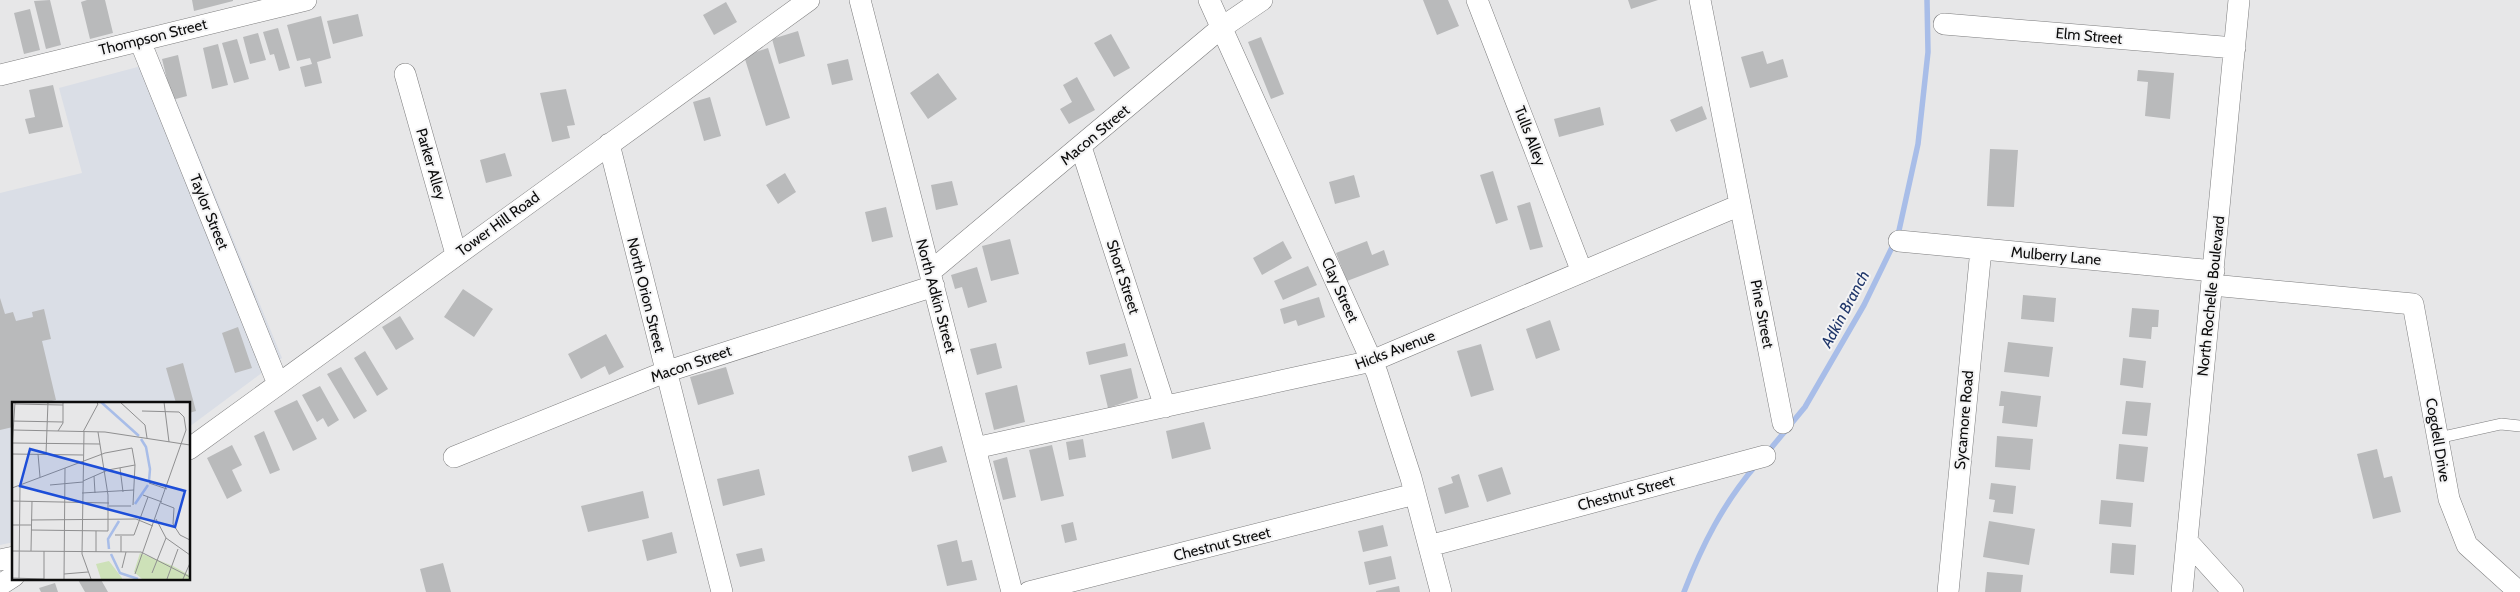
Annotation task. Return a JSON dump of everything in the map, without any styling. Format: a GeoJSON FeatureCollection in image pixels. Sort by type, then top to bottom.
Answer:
{"type":"FeatureCollection","features":[{"type":"Feature","properties":{"kind":"street","name":"Thompson Street"},"geometry":{"type":"LineString","coordinates":[[0,75],[140,40],[271,4],[306,0]]}},
{"type":"Feature","properties":{"kind":"street","name":"Tower Hill Road"},"geometry":{"type":"LineString","coordinates":[[190,448],[809,0]]}},
{"type":"Feature","properties":{"kind":"street","name":"North Adkin Street"},"geometry":{"type":"LineString","coordinates":[[860,0],[1012,592]]}},
{"type":"Feature","properties":{"kind":"street","name":"Clay Street"},"geometry":{"type":"LineString","coordinates":[[1209,0],[1372,362],[1415,494],[1440,592]]}},
{"type":"Feature","properties":{"kind":"street","name":"Macon Street"},"geometry":{"type":"LineString","coordinates":[[454,457],[665,372],[932,279],[1081,147],[1222,28],[1262,0]]}},
{"type":"Feature","properties":{"kind":"street","name":"Tulls Alley"},"geometry":{"type":"LineString","coordinates":[[1477,0],[1582,272]]}},
{"type":"Feature","properties":{"kind":"street"},"geometry":{"type":"LineString","coordinates":[[1700,0],[1740,205]]}},
{"type":"Feature","properties":{"kind":"street","name":"North Rochelle Boulevard"},"geometry":{"type":"LineString","coordinates":[[2182,592],[2239,0]]}},
{"type":"Feature","properties":{"kind":"street","name":"Elm Street"},"geometry":{"type":"LineString","coordinates":[[1944,24],[2235,48]]}},
{"type":"Feature","properties":{"kind":"street","name":"Taylor Street"},"geometry":{"type":"LineString","coordinates":[[140,40],[278,384]]}},
{"type":"Feature","properties":{"kind":"street","name":"Parker Alley"},"geometry":{"type":"LineString","coordinates":[[405,74],[456,254]]}},
{"type":"Feature","properties":{"kind":"street","name":"North Orion Street"},"geometry":{"type":"LineString","coordinates":[[609,144],[722,592]]}},
{"type":"Feature","properties":{"kind":"street","name":"Short Street"},"geometry":{"type":"LineString","coordinates":[[1081,147],[1165,407]]}},
{"type":"Feature","properties":{"kind":"street","name":"Hicks Avenue"},"geometry":{"type":"LineString","coordinates":[[976,448],[1372,362],[1740,205]]}},
{"type":"Feature","properties":{"kind":"street","name":"Pine Street"},"geometry":{"type":"LineString","coordinates":[[1740,205],[1783,423]]}},
{"type":"Feature","properties":{"kind":"street","name":"Mulberry Lane"},"geometry":{"type":"LineString","coordinates":[[1899,241],[1981,249],[2372,300]]}},
{"type":"Feature","properties":{"kind":"street","name":"Sycamore Road"},"geometry":{"type":"LineString","coordinates":[[1948,592],[1981,249]]}},
{"type":"Feature","properties":{"kind":"street","name":"Cogdell Drive"},"geometry":{"type":"LineString","coordinates":[[2372,300],[2413,304],[2449,499],[2467,545],[2519,592]]}},
{"type":"Feature","properties":{"kind":"street","name":"Chestnut Street"},"geometry":{"type":"LineString","coordinates":[[1429,546],[1765,456]]}},
{"type":"Feature","properties":{"kind":"street","name":"Chestnut Street"},"geometry":{"type":"LineString","coordinates":[[1029,592],[1415,494]]}},
{"type":"Feature","properties":{"kind":"street"},"geometry":{"type":"LineString","coordinates":[[2187,541],[2233,592]]}},
{"type":"Feature","properties":{"kind":"street"},"geometry":{"type":"LineString","coordinates":[[0,585],[12,577]]}},
{"type":"Feature","properties":{"kind":"lane"},"geometry":{"type":"LineString","coordinates":[[2438,438],[2501,424],[2520,426]]}},
{"type":"Feature","properties":{"kind":"shaded area"},"geometry":{"type":"Polygon","coordinates":[[[160,61],[282,358],[190,426],[190,402],[12,402],[12,542],[0,545],[0,193],[82,173],[59,88],[160,61]]]}},
{"type":"Feature","properties":{"kind":"building"},"geometry":{"type":"Polygon","coordinates":[[[50,0],[61,45],[46,49],[34,1],[50,0]]]}},
{"type":"Feature","properties":{"kind":"building"},"geometry":{"type":"Polygon","coordinates":[[[105,0],[113,33],[90,39],[81,2],[105,0]]]}},
{"type":"Feature","properties":{"kind":"building"},"geometry":{"type":"Polygon","coordinates":[[[192,0],[233,0],[233,1],[194,11],[192,0]]]}},
{"type":"Feature","properties":{"kind":"building"},"geometry":{"type":"Polygon","coordinates":[[[1423,0],[1448,0],[1459,26],[1437,35],[1423,0]]]}},
{"type":"Feature","properties":{"kind":"building"},"geometry":{"type":"Polygon","coordinates":[[[1628,0],[1658,0],[1631,9],[1628,0]]]}},
{"type":"Feature","properties":{"kind":"building"},"geometry":{"type":"Polygon","coordinates":[[[726,2],[737,22],[714,35],[703,15],[726,2]]]}},
{"type":"Feature","properties":{"kind":"building"},"geometry":{"type":"Polygon","coordinates":[[[30,9],[40,50],[24,54],[14,13],[30,9]]]}},
{"type":"Feature","properties":{"kind":"building"},"geometry":{"type":"Polygon","coordinates":[[[358,14],[363,36],[333,44],[327,21],[358,14]]]}},
{"type":"Feature","properties":{"kind":"building"},"geometry":{"type":"Polygon","coordinates":[[[321,16],[331,58],[317,62],[322,83],[305,87],[300,67],[312,64],[310,58],[297,61],[287,25],[321,16]]]}},
{"type":"Feature","properties":{"kind":"building"},"geometry":{"type":"Polygon","coordinates":[[[278,28],[290,68],[279,71],[274,54],[270,55],[263,32],[278,28]]]}},
{"type":"Feature","properties":{"kind":"building"},"geometry":{"type":"Polygon","coordinates":[[[798,31],[805,56],[779,64],[772,39],[798,31]]]}},
{"type":"Feature","properties":{"kind":"building"},"geometry":{"type":"Polygon","coordinates":[[[258,33],[266,60],[250,64],[243,37],[258,33]]]}},
{"type":"Feature","properties":{"kind":"building"},"geometry":{"type":"Polygon","coordinates":[[[1111,34],[1130,68],[1114,77],[1094,43],[1111,34]]]}},
{"type":"Feature","properties":{"kind":"building"},"geometry":{"type":"Polygon","coordinates":[[[1261,37],[1284,94],[1271,99],[1248,42],[1261,37]]]}},
{"type":"Feature","properties":{"kind":"building"},"geometry":{"type":"Polygon","coordinates":[[[237,39],[249,79],[234,83],[222,43],[237,39]]]}},
{"type":"Feature","properties":{"kind":"building"},"geometry":{"type":"Polygon","coordinates":[[[218,44],[228,85],[212,89],[203,48],[218,44]]]}},
{"type":"Feature","properties":{"kind":"building"},"geometry":{"type":"Polygon","coordinates":[[[768,48],[790,118],[766,126],[744,56],[768,48]]]}},
{"type":"Feature","properties":{"kind":"building"},"geometry":{"type":"Polygon","coordinates":[[[1763,51],[1767,64],[1783,59],[1788,77],[1750,88],[1741,57],[1763,51]]]}},
{"type":"Feature","properties":{"kind":"building"},"geometry":{"type":"Polygon","coordinates":[[[178,55],[187,96],[172,100],[162,59],[178,55]]]}},
{"type":"Feature","properties":{"kind":"building"},"geometry":{"type":"Polygon","coordinates":[[[848,59],[853,80],[832,85],[827,64],[848,59]]]}},
{"type":"Feature","properties":{"kind":"building"},"geometry":{"type":"Polygon","coordinates":[[[2138,70],[2174,73],[2170,119],[2145,116],[2148,82],[2137,81],[2138,70]]]}},
{"type":"Feature","properties":{"kind":"building"},"geometry":{"type":"Polygon","coordinates":[[[938,73],[957,99],[928,119],[910,93],[938,73]]]}},
{"type":"Feature","properties":{"kind":"building"},"geometry":{"type":"Polygon","coordinates":[[[1077,77],[1095,110],[1069,124],[1060,109],[1072,102],[1063,85],[1077,77]]]}},
{"type":"Feature","properties":{"kind":"building"},"geometry":{"type":"Polygon","coordinates":[[[53,85],[63,127],[29,134],[25,119],[35,117],[29,90],[53,85]]]}},
{"type":"Feature","properties":{"kind":"building"},"geometry":{"type":"Polygon","coordinates":[[[566,89],[575,125],[567,126],[570,138],[552,142],[540,93],[566,89]]]}},
{"type":"Feature","properties":{"kind":"building"},"geometry":{"type":"Polygon","coordinates":[[[710,97],[721,136],[704,141],[693,102],[710,97]]]}},
{"type":"Feature","properties":{"kind":"building"},"geometry":{"type":"Polygon","coordinates":[[[1702,106],[1707,119],[1676,132],[1670,120],[1702,106]]]}},
{"type":"Feature","properties":{"kind":"building"},"geometry":{"type":"Polygon","coordinates":[[[1600,107],[1604,125],[1559,137],[1554,119],[1600,107]]]}},
{"type":"Feature","properties":{"kind":"building"},"geometry":{"type":"Polygon","coordinates":[[[1990,149],[2018,150],[2014,207],[1987,206],[1990,149]]]}},
{"type":"Feature","properties":{"kind":"building"},"geometry":{"type":"Polygon","coordinates":[[[505,153],[512,176],[486,183],[480,160],[505,153]]]}},
{"type":"Feature","properties":{"kind":"building"},"geometry":{"type":"Polygon","coordinates":[[[1493,171],[1508,220],[1496,224],[1480,175],[1493,171]]]}},
{"type":"Feature","properties":{"kind":"building"},"geometry":{"type":"Polygon","coordinates":[[[785,173],[796,192],[778,204],[766,185],[785,173]]]}},
{"type":"Feature","properties":{"kind":"building"},"geometry":{"type":"Polygon","coordinates":[[[1354,175],[1360,197],[1335,204],[1329,182],[1354,175]]]}},
{"type":"Feature","properties":{"kind":"building"},"geometry":{"type":"Polygon","coordinates":[[[952,181],[958,205],[936,210],[931,185],[952,181]]]}},
{"type":"Feature","properties":{"kind":"building"},"geometry":{"type":"Polygon","coordinates":[[[1530,202],[1543,247],[1530,250],[1517,206],[1530,202]]]}},
{"type":"Feature","properties":{"kind":"building"},"geometry":{"type":"Polygon","coordinates":[[[886,207],[893,237],[872,242],[865,212],[886,207]]]}},
{"type":"Feature","properties":{"kind":"building"},"geometry":{"type":"Polygon","coordinates":[[[1010,239],[1019,274],[991,281],[982,246],[1010,239]]]}},
{"type":"Feature","properties":{"kind":"building"},"geometry":{"type":"Polygon","coordinates":[[[1283,241],[1292,258],[1262,275],[1253,258],[1283,241]]]}},
{"type":"Feature","properties":{"kind":"building"},"geometry":{"type":"Polygon","coordinates":[[[1367,241],[1372,255],[1384,250],[1389,265],[1347,281],[1336,253],[1367,241]]]}},
{"type":"Feature","properties":{"kind":"building"},"geometry":{"type":"Polygon","coordinates":[[[1308,266],[1317,285],[1283,300],[1274,281],[1308,266]]]}},
{"type":"Feature","properties":{"kind":"building"},"geometry":{"type":"Polygon","coordinates":[[[977,267],[987,302],[968,308],[962,287],[955,289],[951,275],[977,267]]]}},
{"type":"Feature","properties":{"kind":"building"},"geometry":{"type":"Polygon","coordinates":[[[463,289],[493,309],[474,337],[444,317],[463,289]]]}},
{"type":"Feature","properties":{"kind":"building"},"geometry":{"type":"Polygon","coordinates":[[[2023,295],[2056,298],[2054,322],[2021,319],[2023,295]]]}},
{"type":"Feature","properties":{"kind":"building"},"geometry":{"type":"Polygon","coordinates":[[[1319,297],[1325,317],[1298,326],[1296,320],[1284,324],[1280,309],[1319,297]]]}},
{"type":"Feature","properties":{"kind":"building"},"geometry":{"type":"Polygon","coordinates":[[[0,298],[5,314],[13,312],[16,321],[33,317],[32,312],[44,309],[51,339],[42,341],[56,400],[47,402],[12,402],[12,427],[0,430],[0,298]]]}},
{"type":"Feature","properties":{"kind":"building"},"geometry":{"type":"Polygon","coordinates":[[[2132,308],[2159,310],[2158,327],[2152,327],[2151,339],[2129,337],[2132,308]]]}},
{"type":"Feature","properties":{"kind":"building"},"geometry":{"type":"Polygon","coordinates":[[[400,316],[414,339],[396,350],[382,327],[400,316]]]}},
{"type":"Feature","properties":{"kind":"building"},"geometry":{"type":"Polygon","coordinates":[[[1550,320],[1560,350],[1536,359],[1526,329],[1550,320]]]}},
{"type":"Feature","properties":{"kind":"building"},"geometry":{"type":"Polygon","coordinates":[[[238,327],[252,368],[235,373],[222,333],[238,327]]]}},
{"type":"Feature","properties":{"kind":"building"},"geometry":{"type":"Polygon","coordinates":[[[606,334],[624,367],[609,375],[605,366],[581,379],[568,354],[606,334]]]}},
{"type":"Feature","properties":{"kind":"building"},"geometry":{"type":"Polygon","coordinates":[[[2008,342],[2053,347],[2049,377],[2004,372],[2008,342]]]}},
{"type":"Feature","properties":{"kind":"building"},"geometry":{"type":"Polygon","coordinates":[[[996,343],[1002,368],[977,375],[970,349],[996,343]]]}},
{"type":"Feature","properties":{"kind":"building"},"geometry":{"type":"Polygon","coordinates":[[[1125,343],[1128,356],[1089,365],[1086,352],[1125,343]]]}},
{"type":"Feature","properties":{"kind":"building"},"geometry":{"type":"Polygon","coordinates":[[[1481,344],[1494,390],[1471,397],[1457,351],[1481,344]]]}},
{"type":"Feature","properties":{"kind":"building"},"geometry":{"type":"Polygon","coordinates":[[[365,351],[388,389],[377,396],[354,358],[365,351]]]}},
{"type":"Feature","properties":{"kind":"building"},"geometry":{"type":"Polygon","coordinates":[[[2123,358],[2146,361],[2143,388],[2120,385],[2123,358]]]}},
{"type":"Feature","properties":{"kind":"building"},"geometry":{"type":"Polygon","coordinates":[[[183,363],[196,411],[190,413],[190,402],[176,402],[166,368],[183,363]]]}},
{"type":"Feature","properties":{"kind":"building"},"geometry":{"type":"Polygon","coordinates":[[[341,367],[367,411],[354,419],[327,374],[341,367]]]}},
{"type":"Feature","properties":{"kind":"building"},"geometry":{"type":"Polygon","coordinates":[[[726,367],[734,394],[698,405],[690,377],[726,367]]]}},
{"type":"Feature","properties":{"kind":"building"},"geometry":{"type":"Polygon","coordinates":[[[1131,368],[1138,398],[1108,408],[1100,375],[1131,368]]]}},
{"type":"Feature","properties":{"kind":"building"},"geometry":{"type":"Polygon","coordinates":[[[1017,385],[1025,422],[994,430],[985,393],[1017,385]]]}},
{"type":"Feature","properties":{"kind":"building"},"geometry":{"type":"Polygon","coordinates":[[[320,386],[339,420],[328,427],[323,418],[317,422],[302,395],[320,386]]]}},
{"type":"Feature","properties":{"kind":"building"},"geometry":{"type":"Polygon","coordinates":[[[2001,391],[2041,396],[2037,427],[2002,423],[2004,406],[1999,406],[2001,391]]]}},
{"type":"Feature","properties":{"kind":"building"},"geometry":{"type":"Polygon","coordinates":[[[297,400],[317,439],[293,451],[274,411],[297,400]]]}},
{"type":"Feature","properties":{"kind":"building"},"geometry":{"type":"Polygon","coordinates":[[[2126,401],[2151,403],[2147,436],[2122,434],[2126,401]]]}},
{"type":"Feature","properties":{"kind":"building"},"geometry":{"type":"Polygon","coordinates":[[[1204,422],[1211,449],[1172,459],[1166,431],[1204,422]]]}},
{"type":"Feature","properties":{"kind":"building"},"geometry":{"type":"Polygon","coordinates":[[[264,431],[280,470],[270,474],[254,436],[264,431]]]}},
{"type":"Feature","properties":{"kind":"building"},"geometry":{"type":"Polygon","coordinates":[[[1997,436],[2033,439],[2030,470],[1995,467],[1997,436]]]}},
{"type":"Feature","properties":{"kind":"building"},"geometry":{"type":"Polygon","coordinates":[[[1083,439],[1086,457],[1069,460],[1066,442],[1083,439]]]}},
{"type":"Feature","properties":{"kind":"building"},"geometry":{"type":"Polygon","coordinates":[[[2119,444],[2148,447],[2144,482],[2116,479],[2119,444]]]}},
{"type":"Feature","properties":{"kind":"building"},"geometry":{"type":"Polygon","coordinates":[[[232,445],[242,465],[232,470],[242,491],[227,499],[207,458],[232,445]]]}},
{"type":"Feature","properties":{"kind":"building"},"geometry":{"type":"Polygon","coordinates":[[[1052,445],[1064,496],[1041,501],[1029,450],[1052,445]]]}},
{"type":"Feature","properties":{"kind":"building"},"geometry":{"type":"Polygon","coordinates":[[[942,446],[947,462],[912,472],[908,456],[942,446]]]}},
{"type":"Feature","properties":{"kind":"building"},"geometry":{"type":"Polygon","coordinates":[[[2377,449],[2384,478],[2392,476],[2401,512],[2373,519],[2357,454],[2377,449]]]}},
{"type":"Feature","properties":{"kind":"building"},"geometry":{"type":"Polygon","coordinates":[[[1007,457],[1016,497],[1003,500],[993,461],[1007,457]]]}},
{"type":"Feature","properties":{"kind":"building"},"geometry":{"type":"Polygon","coordinates":[[[1502,467],[1511,494],[1487,502],[1478,475],[1502,467]]]}},
{"type":"Feature","properties":{"kind":"building"},"geometry":{"type":"Polygon","coordinates":[[[759,469],[765,495],[723,506],[717,479],[759,469]]]}},
{"type":"Feature","properties":{"kind":"building"},"geometry":{"type":"Polygon","coordinates":[[[1459,474],[1469,507],[1445,514],[1438,488],[1453,483],[1451,477],[1459,474]]]}},
{"type":"Feature","properties":{"kind":"building"},"geometry":{"type":"Polygon","coordinates":[[[1991,483],[2016,486],[2013,514],[1993,512],[1995,500],[1989,499],[1991,483]]]}},
{"type":"Feature","properties":{"kind":"building"},"geometry":{"type":"Polygon","coordinates":[[[643,491],[649,518],[588,532],[581,506],[643,491]]]}},
{"type":"Feature","properties":{"kind":"building"},"geometry":{"type":"Polygon","coordinates":[[[2101,500],[2133,503],[2131,527],[2099,524],[2101,500]]]}},
{"type":"Feature","properties":{"kind":"building"},"geometry":{"type":"Polygon","coordinates":[[[1989,521],[2035,529],[2029,565],[1983,557],[1989,521]]]}},
{"type":"Feature","properties":{"kind":"building"},"geometry":{"type":"Polygon","coordinates":[[[1073,522],[1077,540],[1065,543],[1061,525],[1073,522]]]}},
{"type":"Feature","properties":{"kind":"building"},"geometry":{"type":"Polygon","coordinates":[[[1383,525],[1388,546],[1363,552],[1358,531],[1383,525]]]}},
{"type":"Feature","properties":{"kind":"building"},"geometry":{"type":"Polygon","coordinates":[[[672,532],[677,553],[647,561],[642,540],[672,532]]]}},
{"type":"Feature","properties":{"kind":"building"},"geometry":{"type":"Polygon","coordinates":[[[957,540],[962,562],[972,560],[977,580],[947,586],[937,545],[957,540]]]}},
{"type":"Feature","properties":{"kind":"building"},"geometry":{"type":"Polygon","coordinates":[[[2112,543],[2136,545],[2134,575],[2110,573],[2112,543]]]}},
{"type":"Feature","properties":{"kind":"building"},"geometry":{"type":"Polygon","coordinates":[[[762,548],[765,561],[740,567],[736,554],[762,548]]]}},
{"type":"Feature","properties":{"kind":"building"},"geometry":{"type":"Polygon","coordinates":[[[1391,556],[1396,579],[1369,585],[1364,562],[1391,556]]]}},
{"type":"Feature","properties":{"kind":"building"},"geometry":{"type":"Polygon","coordinates":[[[443,563],[451,592],[426,592],[420,569],[443,563]]]}},
{"type":"Feature","properties":{"kind":"building"},"geometry":{"type":"Polygon","coordinates":[[[1987,572],[2023,575],[2021,592],[1985,592],[1987,572]]]}},
{"type":"Feature","properties":{"kind":"building"},"geometry":{"type":"Polygon","coordinates":[[[78,580],[101,580],[108,592],[85,592],[78,580]]]}},
{"type":"Feature","properties":{"kind":"building"},"geometry":{"type":"Polygon","coordinates":[[[55,583],[58,592],[41,592],[39,588],[55,583]]]}},
{"type":"Feature","properties":{"kind":"building"},"geometry":{"type":"Polygon","coordinates":[[[1399,586],[1400,592],[1376,592],[1376,591],[1399,586]]]}},
{"type":"Feature","properties":{"kind":"waterway","name":"Adkin Branch"},"geometry":{"type":"LineString","coordinates":[[1767,453],[1805,407],[1864,305],[1898,235],[1918,144],[1928,52],[1927,0]]}},
{"type":"Feature","properties":{"kind":"waterway","name":"Adkin Branch"},"geometry":{"type":"LineString","coordinates":[[1684,592],[1698,558],[1723,510],[1756,465]]}}]}
